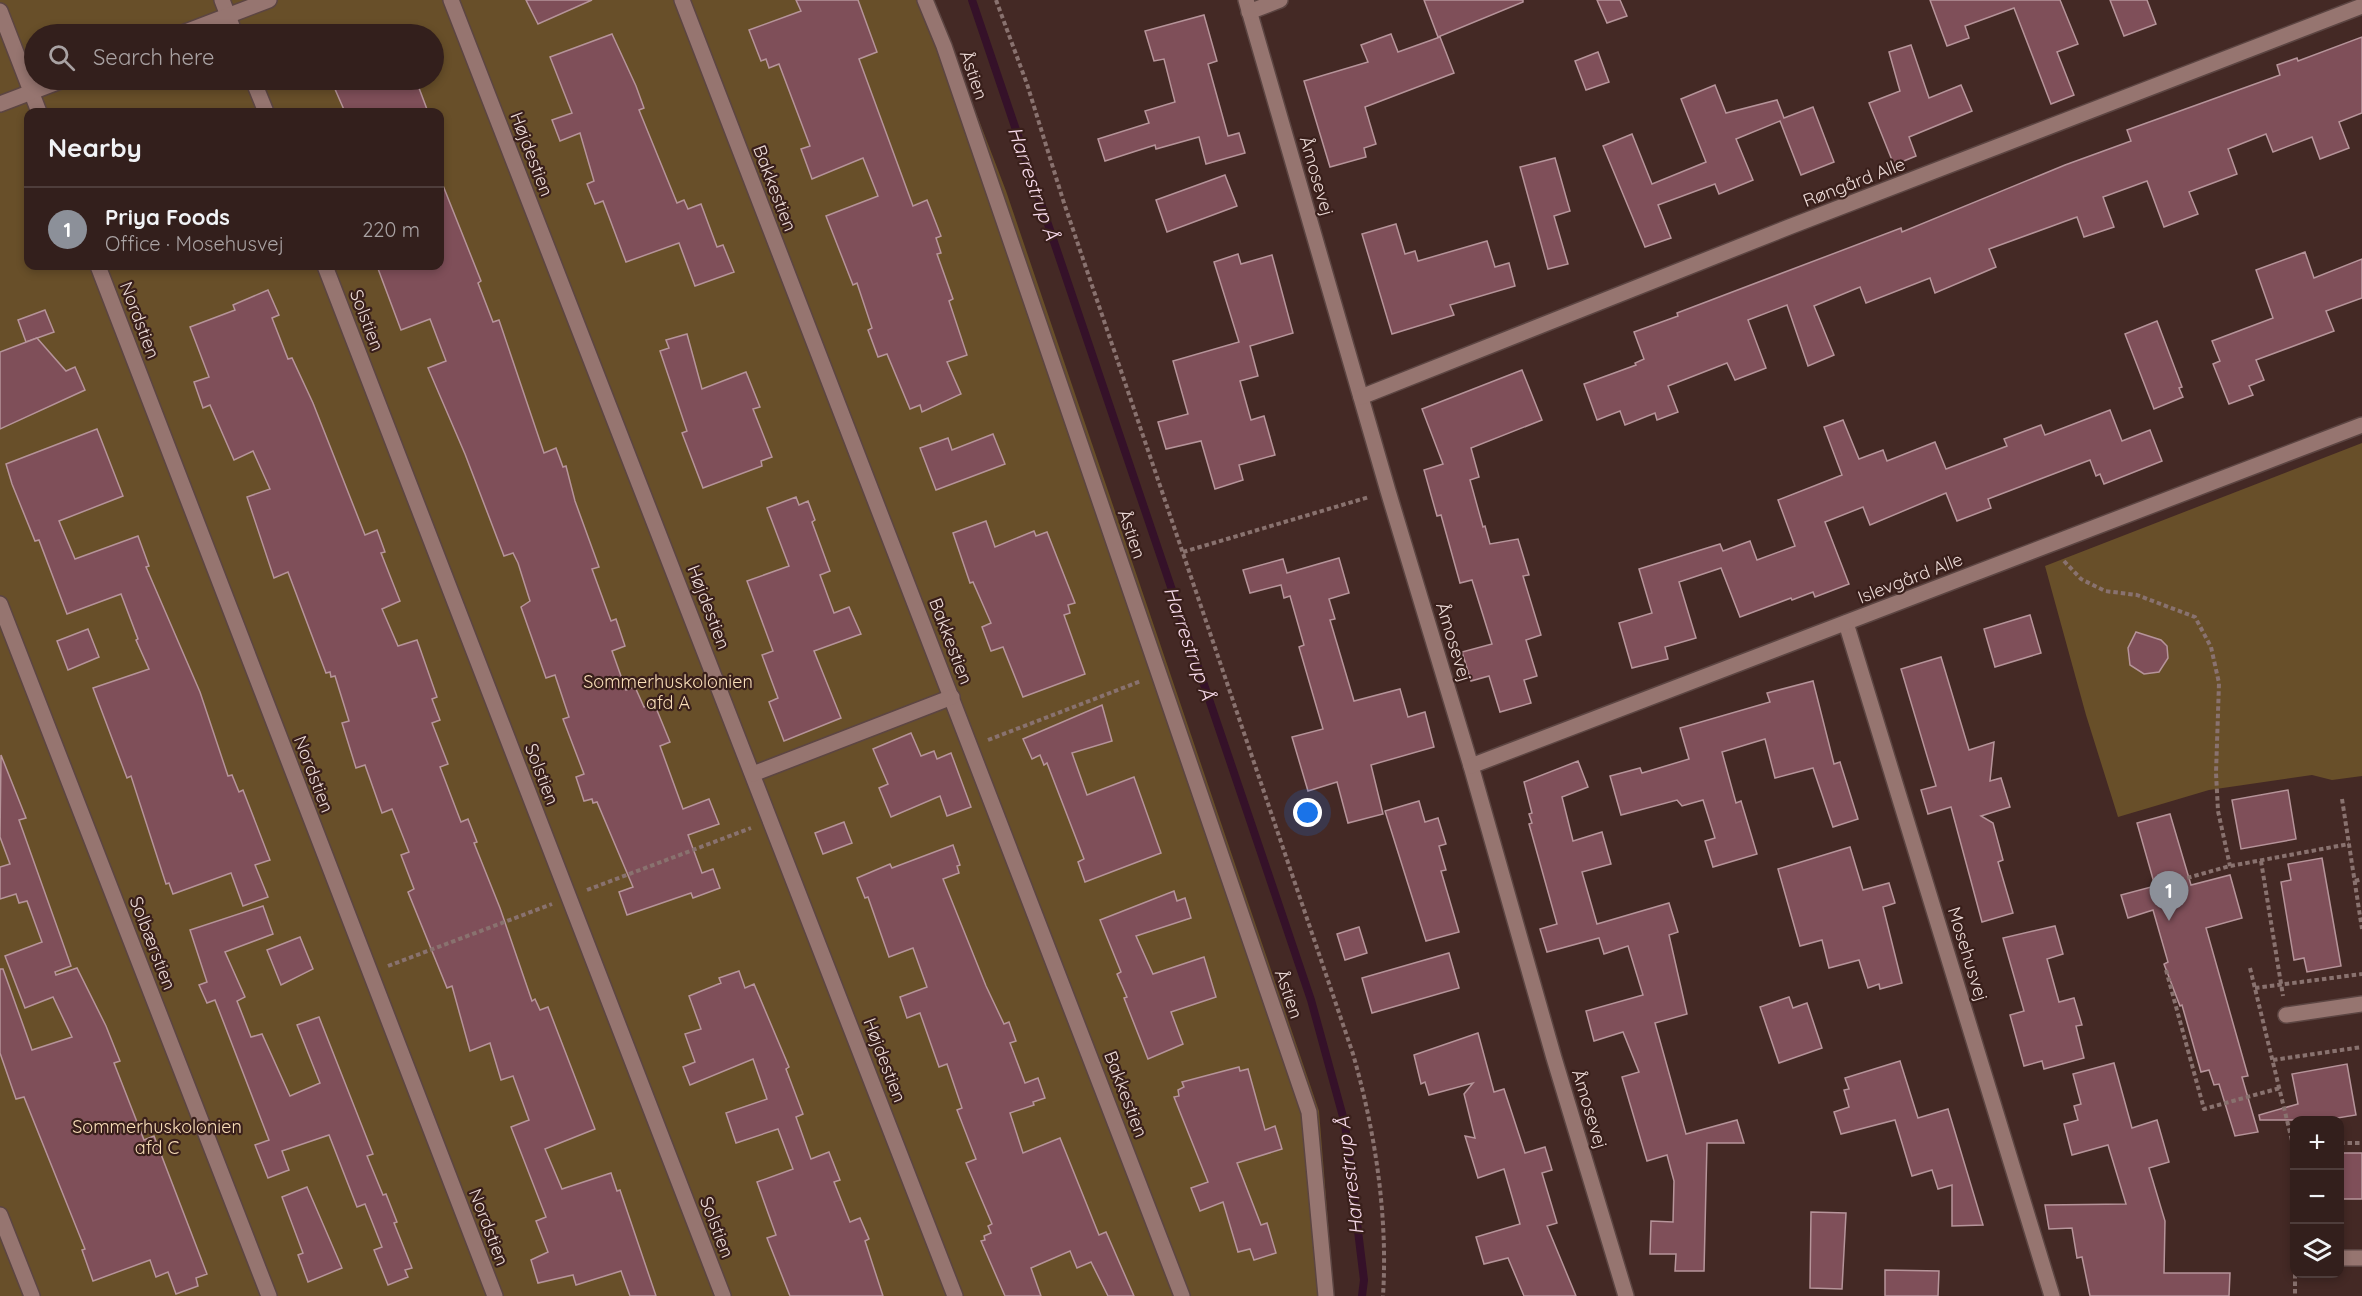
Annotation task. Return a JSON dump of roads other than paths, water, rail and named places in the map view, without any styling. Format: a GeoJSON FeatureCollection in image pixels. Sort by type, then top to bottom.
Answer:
{"type":"FeatureCollection","features":[{"type":"Feature","properties":{"kind":"street"},"geometry":{"type":"LineString","coordinates":[[222,0],[232,24]]}},
{"type":"Feature","properties":{"kind":"street"},"geometry":{"type":"LineString","coordinates":[[207,24],[269,0]]}},
{"type":"Feature","properties":{"kind":"street","name":"Højdestien"},"geometry":{"type":"LineString","coordinates":[[451,0],[955,1296]]}},
{"type":"Feature","properties":{"kind":"street","name":"Bakkestien"},"geometry":{"type":"LineString","coordinates":[[682,0],[1182,1296]]}},
{"type":"Feature","properties":{"kind":"street","name":"Åstien"},"geometry":{"type":"LineString","coordinates":[[925,0],[944,46],[1309,1112],[1326,1296]]}},
{"type":"Feature","properties":{"kind":"street"},"geometry":{"type":"LineString","coordinates":[[1247,6],[1280,0]]}},
{"type":"Feature","properties":{"kind":"street","name":"Åmosevej"},"geometry":{"type":"LineString","coordinates":[[1247,6],[1360,397],[1471,766],[1550,1047],[1626,1296]]}},
{"type":"Feature","properties":{"kind":"street","name":"Røngård Alle"},"geometry":{"type":"LineString","coordinates":[[1360,397],[1800,223],[2362,6]]}},
{"type":"Feature","properties":{"kind":"street"},"geometry":{"type":"LineString","coordinates":[[0,11],[24,74]]}},
{"type":"Feature","properties":{"kind":"street"},"geometry":{"type":"LineString","coordinates":[[0,104],[36,90]]}},
{"type":"Feature","properties":{"kind":"street"},"geometry":{"type":"LineString","coordinates":[[257,90],[264,108]]}},
{"type":"Feature","properties":{"kind":"street"},"geometry":{"type":"LineString","coordinates":[[31,92],[37,108]]}},
{"type":"Feature","properties":{"kind":"street","name":"Nordstien"},"geometry":{"type":"LineString","coordinates":[[100,270],[495,1296]]}},
{"type":"Feature","properties":{"kind":"street","name":"Solstien"},"geometry":{"type":"LineString","coordinates":[[327,270],[723,1296]]}},
{"type":"Feature","properties":{"kind":"street","name":"Islevgård Alle"},"geometry":{"type":"LineString","coordinates":[[1471,766],[2362,425]]}},
{"type":"Feature","properties":{"kind":"street","name":"Solbærstien"},"geometry":{"type":"LineString","coordinates":[[0,604],[269,1296]]}},
{"type":"Feature","properties":{"kind":"street","name":"Mosehusvej"},"geometry":{"type":"LineString","coordinates":[[1846,623],[2052,1296]]}},
{"type":"Feature","properties":{"kind":"street"},"geometry":{"type":"LineString","coordinates":[[753,774],[952,697]]}},
{"type":"Feature","properties":{"kind":"street"},"geometry":{"type":"LineString","coordinates":[[2286,1015],[2362,1004]]}},
{"type":"Feature","properties":{"kind":"street"},"geometry":{"type":"LineString","coordinates":[[0,1215],[32,1296]]}},
{"type":"Feature","properties":{"kind":"street"},"geometry":{"type":"LineString","coordinates":[[2344,1258],[2362,1258]]}},
{"type":"Feature","properties":{"kind":"waterway","name":"Harrestrup Å"},"geometry":{"type":"LineString","coordinates":[[972,0],[1311,1000],[1345,1124],[1364,1280],[1362,1296]]}},
{"type":"Feature","properties":{"kind":"place","name":"Priya Foods"},"geometry":{"type":"Point","coordinates":[2169,921]}},
{"type":"Feature","properties":{"kind":"park label","name":"Sommerhuskolonien afd A"},"geometry":{"type":"Point","coordinates":[668,691]}},
{"type":"Feature","properties":{"kind":"park label","name":"Sommerhuskolonien afd C"},"geometry":{"type":"Point","coordinates":[157,1136]}}]}
